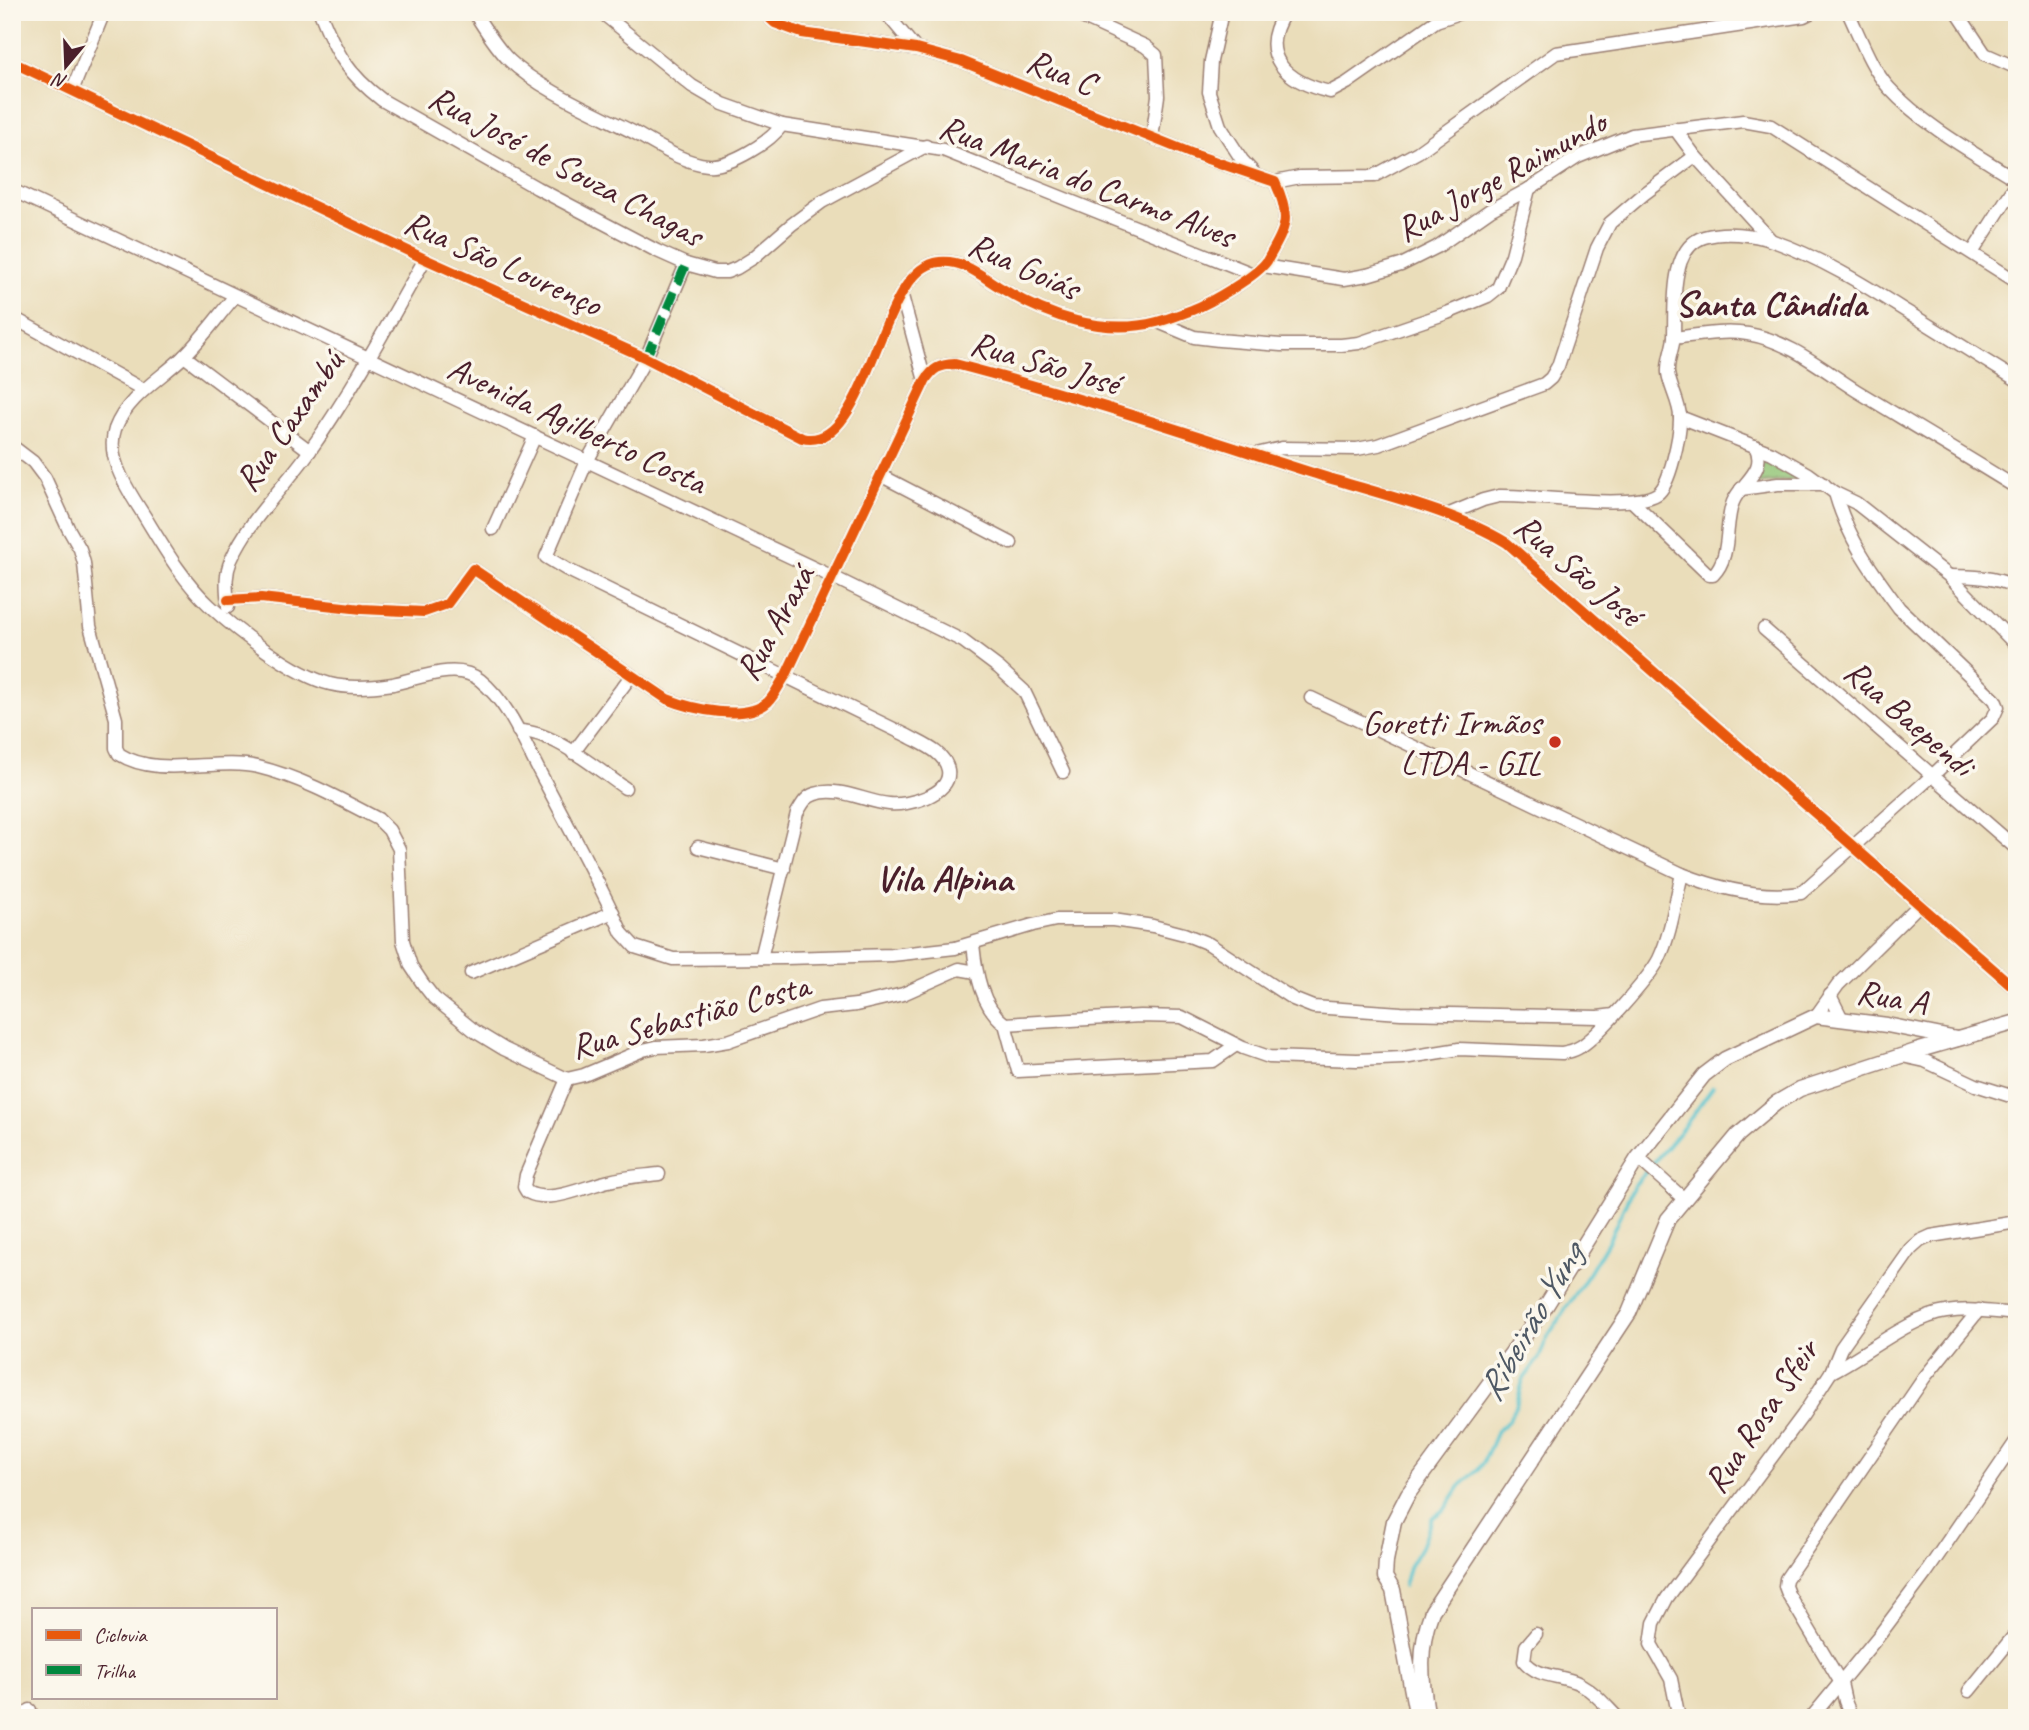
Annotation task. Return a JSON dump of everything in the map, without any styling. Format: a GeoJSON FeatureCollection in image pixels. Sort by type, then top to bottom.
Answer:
{"type":"FeatureCollection","features":[{"type":"Feature","properties":{"kind":"main road","name":"Rua A"},"geometry":{"type":"LineString","coordinates":[[1816,1016],[1840,1017],[1957,1039]]}},
{"type":"Feature","properties":{"kind":"main road"},"geometry":{"type":"LineString","coordinates":[[1418,1718],[1393,1590],[1385,1577],[1394,1521],[1415,1482],[1544,1309],[1641,1160],[1704,1075],[1725,1059],[1816,1016]]}},
{"type":"Feature","properties":{"kind":"main road"},"geometry":{"type":"LineString","coordinates":[[1428,1718],[1421,1650],[1432,1611],[1629,1313],[1668,1219],[1738,1135],[1776,1102],[1800,1088],[2017,1022]]}},
{"type":"Feature","properties":{"kind":"street"},"geometry":{"type":"LineString","coordinates":[[72,91],[104,12]]}},
{"type":"Feature","properties":{"kind":"street","name":"Rua José de Souza Chagas"},"geometry":{"type":"LineString","coordinates":[[320,12],[336,51],[364,86],[382,100],[537,188],[686,264],[715,272],[727,272],[737,268],[822,202],[926,146]]}},
{"type":"Feature","properties":{"kind":"street"},"geometry":{"type":"LineString","coordinates":[[474,12],[510,61],[526,73],[674,154],[709,166],[718,165],[764,144],[782,125]]}},
{"type":"Feature","properties":{"kind":"street","name":"Rua Maria do Carmo Alves"},"geometry":{"type":"LineString","coordinates":[[601,12],[692,86],[723,104],[782,125],[943,150],[1258,270]]}},
{"type":"Feature","properties":{"kind":"street","name":"Rua C"},"geometry":{"type":"LineString","coordinates":[[763,12],[775,23],[802,33],[916,49],[961,61],[1153,138],[1256,175]]}},
{"type":"Feature","properties":{"kind":"street"},"geometry":{"type":"LineString","coordinates":[[885,12],[916,49]]}},
{"type":"Feature","properties":{"kind":"street"},"geometry":{"type":"LineString","coordinates":[[1222,12],[1211,61],[1209,92],[1220,126],[1242,160],[1256,175],[1275,183],[1300,177],[1374,176],[1418,152],[1556,53],[1804,16],[1812,12]]}},
{"type":"Feature","properties":{"kind":"street"},"geometry":{"type":"LineString","coordinates":[[1285,12],[1275,27],[1272,46],[1279,66],[1308,87],[1330,92],[1436,21],[1463,12]]}},
{"type":"Feature","properties":{"kind":"street"},"geometry":{"type":"LineString","coordinates":[[1848,12],[1874,65],[1889,88],[1940,132],[2017,181],[1972,254]]}},
{"type":"Feature","properties":{"kind":"street"},"geometry":{"type":"LineString","coordinates":[[1957,12],[1985,54],[2017,68]]}},
{"type":"Feature","properties":{"kind":"street"},"geometry":{"type":"LineString","coordinates":[[1075,14],[1145,46],[1156,55],[1158,96],[1153,138]]}},
{"type":"Feature","properties":{"kind":"street","name":"Rua São Lourenço"},"geometry":{"type":"LineString","coordinates":[[12,62],[425,259],[646,358],[802,438],[822,439],[842,419],[857,396],[902,296]]}},
{"type":"Feature","properties":{"kind":"street","name":"Rua Jorge Raimundo"},"geometry":{"type":"LineString","coordinates":[[1258,270],[1344,279],[1401,265],[1437,247],[1490,210],[1529,189],[1577,157],[1632,135],[1743,121],[1771,126],[2017,282]]}},
{"type":"Feature","properties":{"kind":"street"},"geometry":{"type":"LineString","coordinates":[[1675,129],[1695,156],[1771,240]]}},
{"type":"Feature","properties":{"kind":"street"},"geometry":{"type":"LineString","coordinates":[[1255,454],[1282,448],[1357,449],[1378,445],[1544,384],[1558,366],[1597,248],[1610,223],[1695,156]]}},
{"type":"Feature","properties":{"kind":"street","name":"Rua Goiás"},"geometry":{"type":"LineString","coordinates":[[902,296],[917,271],[936,262],[951,261],[968,266],[1030,305],[1069,320],[1095,325],[1124,326],[1158,322],[1208,304],[1258,270],[1284,230],[1284,203],[1275,183]]}},
{"type":"Feature","properties":{"kind":"street"},"geometry":{"type":"LineString","coordinates":[[1158,322],[1194,337],[1281,345],[1341,345],[1359,343],[1447,313],[1488,296],[1498,288],[1512,255],[1529,189]]}},
{"type":"Feature","properties":{"kind":"street","name":"Avenida Agilberto Costa"},"geometry":{"type":"LineString","coordinates":[[12,190],[833,577],[962,641],[999,668],[1024,691],[1063,772]]}},
{"type":"Feature","properties":{"kind":"street"},"geometry":{"type":"LineString","coordinates":[[1447,515],[1499,496],[1633,502],[1664,489],[1669,478],[1681,417],[1668,372],[1674,338],[1673,316],[1679,269],[1687,248],[1704,237],[1727,234],[1771,240],[1832,267],[2017,380]]}},
{"type":"Feature","properties":{"kind":"street","name":"Rua Caxambú"},"geometry":{"type":"LineString","coordinates":[[229,621],[225,580],[241,539],[310,451],[425,259]]}},
{"type":"Feature","properties":{"kind":"street"},"geometry":{"type":"LineString","coordinates":[[686,264],[646,358],[587,461],[546,557],[937,753],[947,766],[948,777],[937,791],[901,804],[888,804],[835,792],[816,793],[808,797],[797,813],[761,958]]}},
{"type":"Feature","properties":{"kind":"street"},"geometry":{"type":"LineString","coordinates":[[234,296],[184,356],[144,390],[118,422],[112,448],[117,466],[132,496],[189,584],[258,645],[295,668],[329,684],[360,688],[444,673],[472,674],[481,680],[507,711],[622,933],[635,947],[673,959],[892,955],[955,948],[1056,920],[1112,920],[1153,926],[1209,944],[1293,999],[1313,1007],[1415,1014],[1614,1015]]}},
{"type":"Feature","properties":{"kind":"street"},"geometry":{"type":"LineString","coordinates":[[902,296],[925,381]]}},
{"type":"Feature","properties":{"kind":"street"},"geometry":{"type":"LineString","coordinates":[[12,317],[144,390]]}},
{"type":"Feature","properties":{"kind":"street"},"geometry":{"type":"LineString","coordinates":[[1674,338],[1718,332],[1748,334],[1775,341],[1799,353],[2017,488]]}},
{"type":"Feature","properties":{"kind":"street"},"geometry":{"type":"LineString","coordinates":[[184,356],[310,451]]}},
{"type":"Feature","properties":{"kind":"street","name":"Rua São José"},"geometry":{"type":"LineString","coordinates":[[925,381],[933,369],[955,364],[1447,515],[1476,525],[1507,542],[2017,990]]}},
{"type":"Feature","properties":{"kind":"street","name":"Rua Araxá"},"geometry":{"type":"LineString","coordinates":[[228,600],[261,598],[362,610],[424,612],[447,604],[473,569],[667,699],[685,706],[716,712],[751,710],[769,700],[786,675],[925,381]]}},
{"type":"Feature","properties":{"kind":"street"},"geometry":{"type":"LineString","coordinates":[[1681,417],[1781,458],[1835,493],[1856,503],[1949,576],[2017,646]]}},
{"type":"Feature","properties":{"kind":"street"},"geometry":{"type":"LineString","coordinates":[[493,529],[535,436]]}},
{"type":"Feature","properties":{"kind":"street","name":"Rua Sebastião Costa"},"geometry":{"type":"LineString","coordinates":[[12,446],[33,462],[45,478],[80,549],[84,563],[90,626],[116,719],[116,748],[119,754],[141,762],[166,766],[258,767],[292,778],[377,819],[389,830],[398,849],[403,941],[411,966],[434,998],[476,1032],[505,1049],[567,1079],[584,1075],[643,1050],[728,1041],[820,1009],[856,1005],[903,994],[959,969]]}},
{"type":"Feature","properties":{"kind":"street"},"geometry":{"type":"LineString","coordinates":[[1633,502],[1709,575],[1713,575],[1724,555],[1731,508],[1759,464],[1759,454],[1755,446]]}},
{"type":"Feature","properties":{"kind":"street"},"geometry":{"type":"LineString","coordinates":[[882,476],[1011,542]]}},
{"type":"Feature","properties":{"kind":"street"},"geometry":{"type":"LineString","coordinates":[[1741,489],[1778,484],[1824,484]]}},
{"type":"Feature","properties":{"kind":"street"},"geometry":{"type":"LineString","coordinates":[[1311,698],[1682,874],[1721,889],[1788,895],[1801,893],[1933,775],[1993,718],[1998,707],[1995,700],[1899,608],[1855,545],[1844,523],[1835,493]]}},
{"type":"Feature","properties":{"kind":"street"},"geometry":{"type":"LineString","coordinates":[[1949,576],[1980,576],[2017,587]]}},
{"type":"Feature","properties":{"kind":"street","name":"Rua Baependi"},"geometry":{"type":"LineString","coordinates":[[1764,629],[2017,849]]}},
{"type":"Feature","properties":{"kind":"street"},"geometry":{"type":"LineString","coordinates":[[573,753],[631,676]]}},
{"type":"Feature","properties":{"kind":"street"},"geometry":{"type":"LineString","coordinates":[[518,731],[530,730],[539,733],[625,788]]}},
{"type":"Feature","properties":{"kind":"street"},"geometry":{"type":"LineString","coordinates":[[698,846],[784,869]]}},
{"type":"Feature","properties":{"kind":"street"},"geometry":{"type":"LineString","coordinates":[[1005,1024],[1140,1016],[1182,1017],[1236,1045],[1269,1057],[1403,1058],[1459,1049],[1562,1053],[1577,1049],[1587,1042],[1614,1015],[1660,958],[1682,874]]}},
{"type":"Feature","properties":{"kind":"street"},"geometry":{"type":"LineString","coordinates":[[1816,1016],[1838,985],[1919,905]]}},
{"type":"Feature","properties":{"kind":"street"},"geometry":{"type":"LineString","coordinates":[[471,973],[613,912]]}},
{"type":"Feature","properties":{"kind":"street"},"geometry":{"type":"LineString","coordinates":[[972,944],[976,972],[993,1015],[1005,1024],[1018,1071],[1213,1061],[1236,1045]]}},
{"type":"Feature","properties":{"kind":"street"},"geometry":{"type":"LineString","coordinates":[[955,948],[959,969],[976,972]]}},
{"type":"Feature","properties":{"kind":"street"},"geometry":{"type":"LineString","coordinates":[[1830,995],[1840,1017]]}},
{"type":"Feature","properties":{"kind":"street"},"geometry":{"type":"LineString","coordinates":[[1916,1031],[1916,1051],[1932,1064]]}},
{"type":"Feature","properties":{"kind":"street"},"geometry":{"type":"LineString","coordinates":[[1932,1064],[1933,1052],[1939,1044]]}},
{"type":"Feature","properties":{"kind":"street"},"geometry":{"type":"LineString","coordinates":[[1902,1056],[1932,1064],[1976,1085],[2017,1098]]}},
{"type":"Feature","properties":{"kind":"street"},"geometry":{"type":"LineString","coordinates":[[567,1079],[526,1175],[524,1187],[527,1192],[541,1196],[567,1193],[609,1181],[659,1174]]}},
{"type":"Feature","properties":{"kind":"street"},"geometry":{"type":"LineString","coordinates":[[1641,1160],[1684,1199]]}},
{"type":"Feature","properties":{"kind":"street","name":"Rua Rosa Sfeir"},"geometry":{"type":"LineString","coordinates":[[1679,1718],[1671,1679],[1651,1644],[1654,1623],[1667,1598],[1803,1415],[1830,1372],[1841,1348],[1911,1249],[1931,1236],[2017,1222]]}},
{"type":"Feature","properties":{"kind":"street"},"geometry":{"type":"LineString","coordinates":[[1830,1372],[1923,1319],[1945,1312],[1979,1310],[2017,1314]]}},
{"type":"Feature","properties":{"kind":"street"},"geometry":{"type":"LineString","coordinates":[[1852,1718],[1841,1683],[1788,1594],[1786,1579],[1924,1378],[1979,1310]]}},
{"type":"Feature","properties":{"kind":"street"},"geometry":{"type":"LineString","coordinates":[[1811,1718],[1926,1573],[2017,1440]]}},
{"type":"Feature","properties":{"kind":"street"},"geometry":{"type":"LineString","coordinates":[[1969,1690],[2017,1632]]}},
{"type":"Feature","properties":{"kind":"street"},"geometry":{"type":"LineString","coordinates":[[1536,1634],[1525,1646],[1524,1661],[1532,1671],[1579,1684],[1593,1692],[1618,1718]]}},
{"type":"Feature","properties":{"kind":"green space"},"geometry":{"type":"Polygon","coordinates":[[[1762,454],[1811,478],[1755,484],[1762,454]]]}},
{"type":"Feature","properties":{"kind":"waterway","name":"Ribeirão Yung"},"geometry":{"type":"LineString","coordinates":[[1404,1586],[1409,1567],[1421,1547],[1432,1518],[1445,1509],[1460,1486],[1484,1461],[1497,1431],[1508,1421],[1516,1406],[1523,1380],[1539,1358],[1548,1336],[1609,1240],[1633,1187],[1687,1123],[1713,1087]]}},
{"type":"Feature","properties":{"kind":"marked path"},"geometry":{"type":"LineString","coordinates":[[646,358],[686,264]]}},
{"type":"Feature","properties":{"kind":"cycle path"},"geometry":{"type":"LineString","coordinates":[[12,62],[425,259],[646,358],[802,438],[825,436],[843,419],[901,294],[918,272],[939,262],[964,266],[1018,298],[1056,315],[1096,325],[1137,326],[1161,321],[1210,302],[1262,267],[1279,240],[1285,214],[1275,182],[1193,154],[961,61],[916,49],[802,33],[775,23],[763,12]]}},
{"type":"Feature","properties":{"kind":"cycle path"},"geometry":{"type":"LineString","coordinates":[[228,600],[261,598],[362,609],[424,612],[447,604],[473,569],[667,699],[718,712],[758,708],[771,699],[786,675],[925,381],[937,368],[955,364],[1093,403],[1417,504],[1464,522],[1507,543],[2017,990]]}},
{"type":"Feature","properties":{"kind":"place","name":"Goretti Irmãos LTDA - GIL"},"geometry":{"type":"Point","coordinates":[1555,742]}},
{"type":"Feature","properties":{"kind":"district","name":"Santa Cândida"},"geometry":{"type":"Point","coordinates":[1771,303]}},
{"type":"Feature","properties":{"kind":"district","name":"Vila Alpina"},"geometry":{"type":"Point","coordinates":[944,878]}}]}
